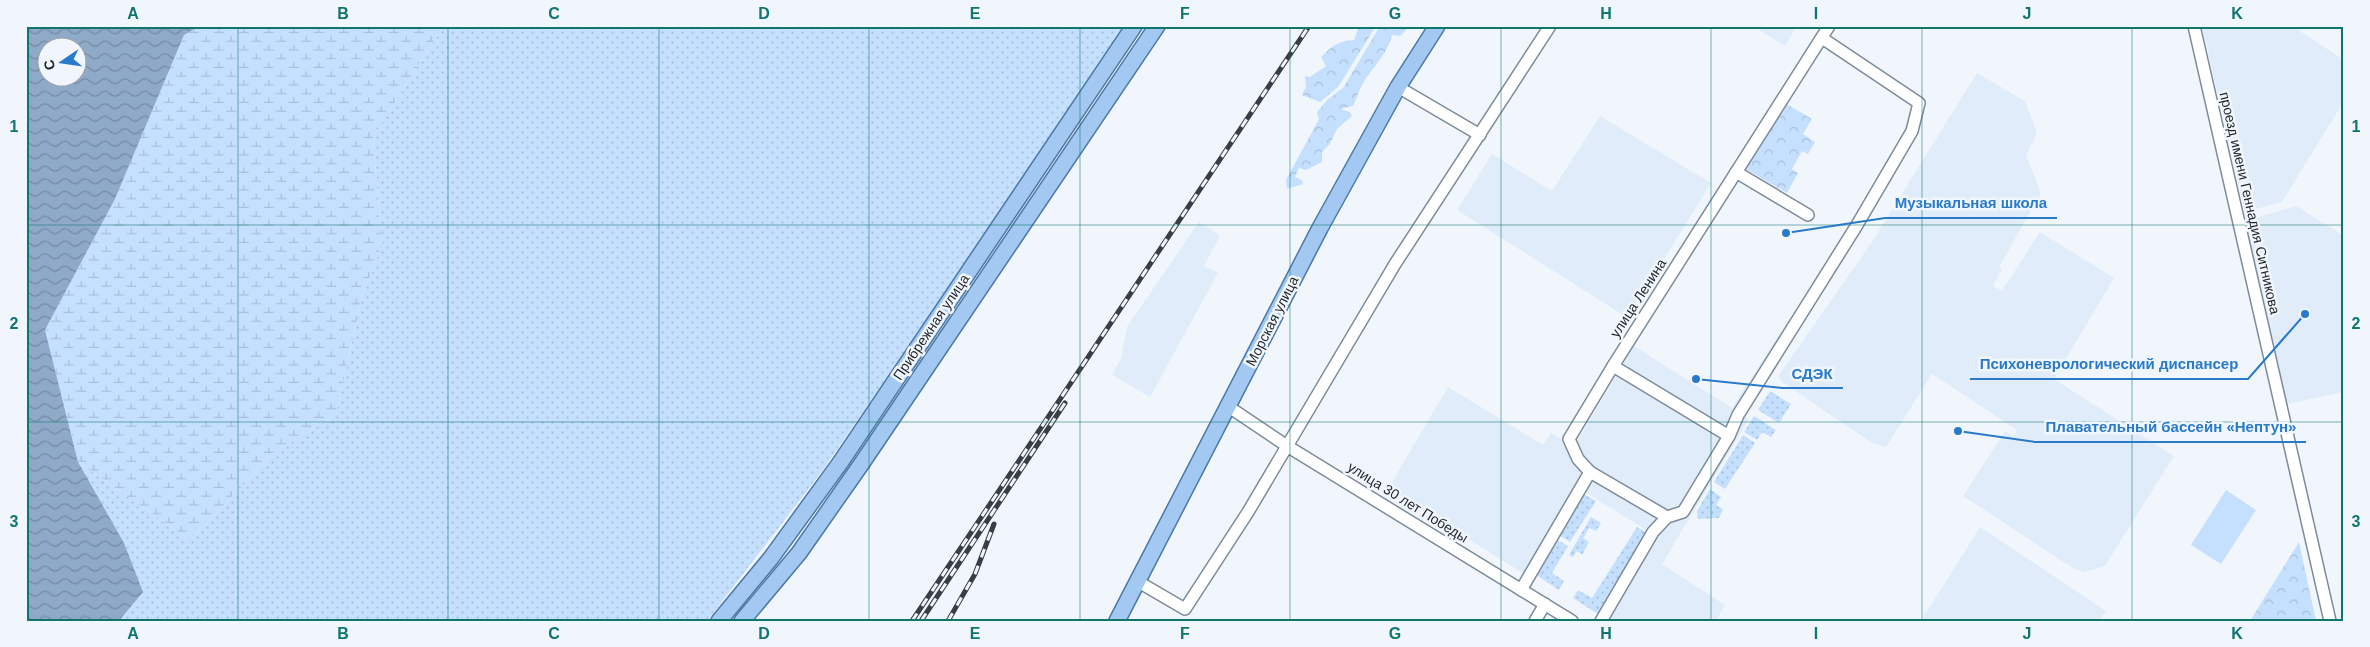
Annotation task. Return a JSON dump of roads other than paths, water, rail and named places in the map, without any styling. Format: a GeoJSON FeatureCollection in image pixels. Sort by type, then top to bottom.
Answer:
{"type":"FeatureCollection","features":[{"type":"Feature","properties":{"kind":"main road","name":"Прибрежная улица"},"geometry":{"type":"LineString","coordinates":[[719,621],[771,558],[840,463],[1134,26]]}},
{"type":"Feature","properties":{"kind":"main road","name":"Прибрежная улица"},"geometry":{"type":"LineString","coordinates":[[742,621],[799,553],[862,464],[1157,26]]}},
{"type":"Feature","properties":{"kind":"main road","name":"Морская улица"},"geometry":{"type":"LineString","coordinates":[[1117,621],[1320,228],[1398,87],[1437,26]]}},
{"type":"Feature","properties":{"kind":"street"},"geometry":{"type":"LineString","coordinates":[[1137,581],[1185,609],[1248,512],[1395,264],[1550,26]]}},
{"type":"Feature","properties":{"kind":"street","name":"улица Ленина"},"geometry":{"type":"LineString","coordinates":[[1590,472],[1578,458],[1570,439],[1613,366],[1829,26]]}},
{"type":"Feature","properties":{"kind":"street","name":"проезд имени Геннадия Ситникова"},"geometry":{"type":"LineString","coordinates":[[2194,26],[2330,621]]}},
{"type":"Feature","properties":{"kind":"street"},"geometry":{"type":"LineString","coordinates":[[1601,621],[1653,532],[1666,517],[1683,512],[1730,436],[1738,415],[1857,225],[1912,132],[1919,103],[1822,38]]}},
{"type":"Feature","properties":{"kind":"street"},"geometry":{"type":"LineString","coordinates":[[1398,87],[1480,135]]}},
{"type":"Feature","properties":{"kind":"street"},"geometry":{"type":"LineString","coordinates":[[1736,172],[1808,215]]}},
{"type":"Feature","properties":{"kind":"street"},"geometry":{"type":"LineString","coordinates":[[1613,366],[1730,436]]}},
{"type":"Feature","properties":{"kind":"street","name":"улица 30 лет Победы"},"geometry":{"type":"LineString","coordinates":[[1229,406],[1287,446],[1567,619]]}},
{"type":"Feature","properties":{"kind":"street"},"geometry":{"type":"LineString","coordinates":[[1521,590],[1590,472],[1666,517]]}},
{"type":"Feature","properties":{"kind":"street"},"geometry":{"type":"LineString","coordinates":[[1535,621],[1545,604]]}},
{"type":"Feature","properties":{"kind":"water"},"geometry":{"type":"Polygon","coordinates":[[[26,26],[200,26],[184,35],[115,199],[45,330],[78,462],[124,543],[143,592],[119,621],[26,621],[26,26]]]}},
{"type":"Feature","properties":{"kind":"railway"},"geometry":{"type":"LineString","coordinates":[[912,621],[1309,26]]}},
{"type":"Feature","properties":{"kind":"railway"},"geometry":{"type":"LineString","coordinates":[[921,621],[1065,403]]}},
{"type":"Feature","properties":{"kind":"railway"},"geometry":{"type":"LineString","coordinates":[[948,621],[975,574],[994,524]]}},
{"type":"Feature","properties":{"kind":"place","name":"Музыкальная школа"},"geometry":{"type":"Point","coordinates":[1786,233]}},
{"type":"Feature","properties":{"kind":"place","name":"Психоневрологический диспансер"},"geometry":{"type":"Point","coordinates":[2305,314]}},
{"type":"Feature","properties":{"kind":"place","name":"СДЭК"},"geometry":{"type":"Point","coordinates":[1696,379]}},
{"type":"Feature","properties":{"kind":"place","name":"Плавательный бассейн «Нептун»"},"geometry":{"type":"Point","coordinates":[1958,431]}}]}
